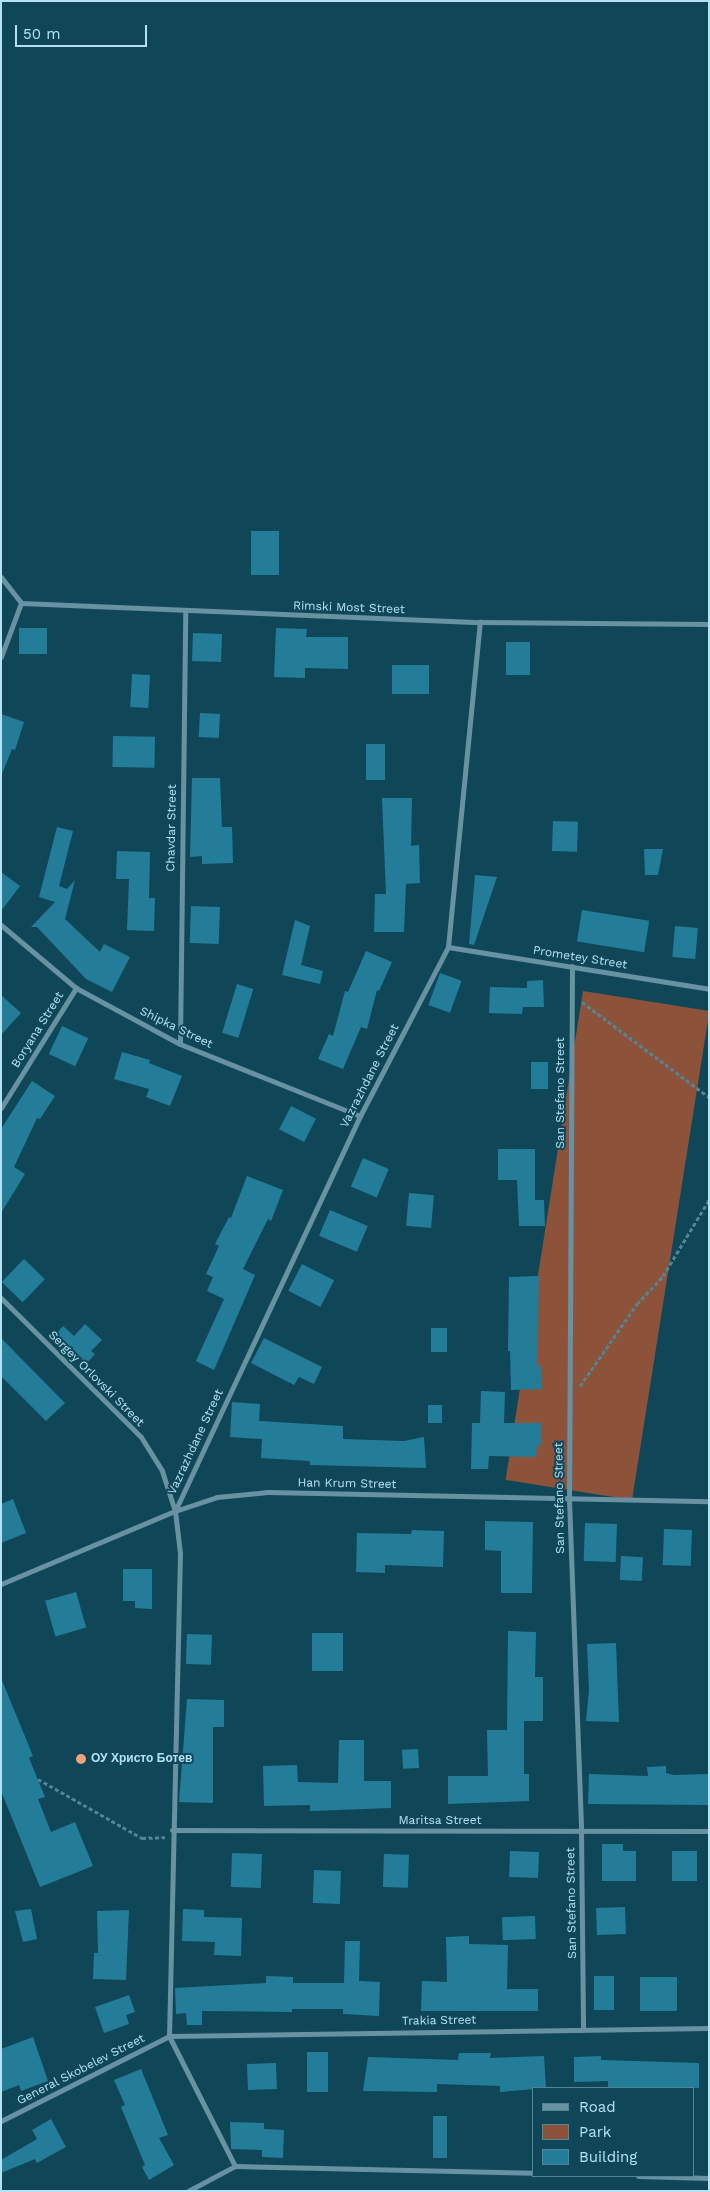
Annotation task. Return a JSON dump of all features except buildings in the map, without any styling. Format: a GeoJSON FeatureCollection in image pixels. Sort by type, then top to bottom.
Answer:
{"type":"FeatureCollection","features":[{"type":"Feature","properties":{"kind":"street"},"geometry":{"type":"LineString","coordinates":[[1,577],[21,603],[1,657]]}},
{"type":"Feature","properties":{"kind":"street","name":"Rimski Most Street"},"geometry":{"type":"LineString","coordinates":[[21,603],[185,612],[480,622],[709,624]]}},
{"type":"Feature","properties":{"kind":"street","name":"Chavdar Street"},"geometry":{"type":"LineString","coordinates":[[180,1044],[185,612]]}},
{"type":"Feature","properties":{"kind":"street","name":"Vazrazhdane Street"},"geometry":{"type":"LineString","coordinates":[[174,1511],[360,1116],[448,947],[480,622]]}},
{"type":"Feature","properties":{"kind":"street","name":"Shipka Street"},"geometry":{"type":"LineString","coordinates":[[1,925],[76,988],[180,1044],[360,1116]]}},
{"type":"Feature","properties":{"kind":"street","name":"Prometey Street"},"geometry":{"type":"LineString","coordinates":[[448,947],[709,989]]}},
{"type":"Feature","properties":{"kind":"street","name":"San Stefano Street"},"geometry":{"type":"LineString","coordinates":[[572,966],[569,1498],[581,1831],[583,2029]]}},
{"type":"Feature","properties":{"kind":"street","name":"Boryana Street"},"geometry":{"type":"LineString","coordinates":[[1,1108],[76,988]]}},
{"type":"Feature","properties":{"kind":"street","name":"Sergey Orlovski Street"},"geometry":{"type":"LineString","coordinates":[[1,1298],[141,1437],[162,1471],[174,1511],[180,1553],[172,1833],[169,2036]]}},
{"type":"Feature","properties":{"kind":"street","name":"Han Krum Street"},"geometry":{"type":"LineString","coordinates":[[1,1584],[174,1511],[217,1497],[268,1492],[709,1501]]}},
{"type":"Feature","properties":{"kind":"street","name":"Maritsa Street"},"geometry":{"type":"LineString","coordinates":[[172,1833],[709,1831]]}},
{"type":"Feature","properties":{"kind":"street","name":"Trakia Street"},"geometry":{"type":"LineString","coordinates":[[169,2036],[709,2028]]}},
{"type":"Feature","properties":{"kind":"street"},"geometry":{"type":"LineString","coordinates":[[169,2036],[235,2166]]}},
{"type":"Feature","properties":{"kind":"street","name":"General Skobelev Street"},"geometry":{"type":"LineString","coordinates":[[1,2122],[169,2036]]}},
{"type":"Feature","properties":{"kind":"street"},"geometry":{"type":"LineString","coordinates":[[188,2191],[235,2166],[532,2173]]}},
{"type":"Feature","properties":{"kind":"street"},"geometry":{"type":"LineString","coordinates":[[674,2177],[709,2178]]}},
{"type":"Feature","properties":{"kind":"path"},"geometry":{"type":"LineString","coordinates":[[572,994],[709,1097]]}},
{"type":"Feature","properties":{"kind":"path"},"geometry":{"type":"LineString","coordinates":[[570,1401],[637,1304],[664,1276],[709,1200]]}},
{"type":"Feature","properties":{"kind":"path"},"geometry":{"type":"LineString","coordinates":[[38,1780],[142,1838],[172,1833]]}},
{"type":"Feature","properties":{"kind":"green space"},"geometry":{"type":"Polygon","coordinates":[[[583,991],[709,1011],[632,1500],[506,1480],[583,991]]]}},
{"type":"Feature","properties":{"kind":"place","name":"ОУ Христо Ботев"},"geometry":{"type":"Point","coordinates":[81,1759]}}]}
